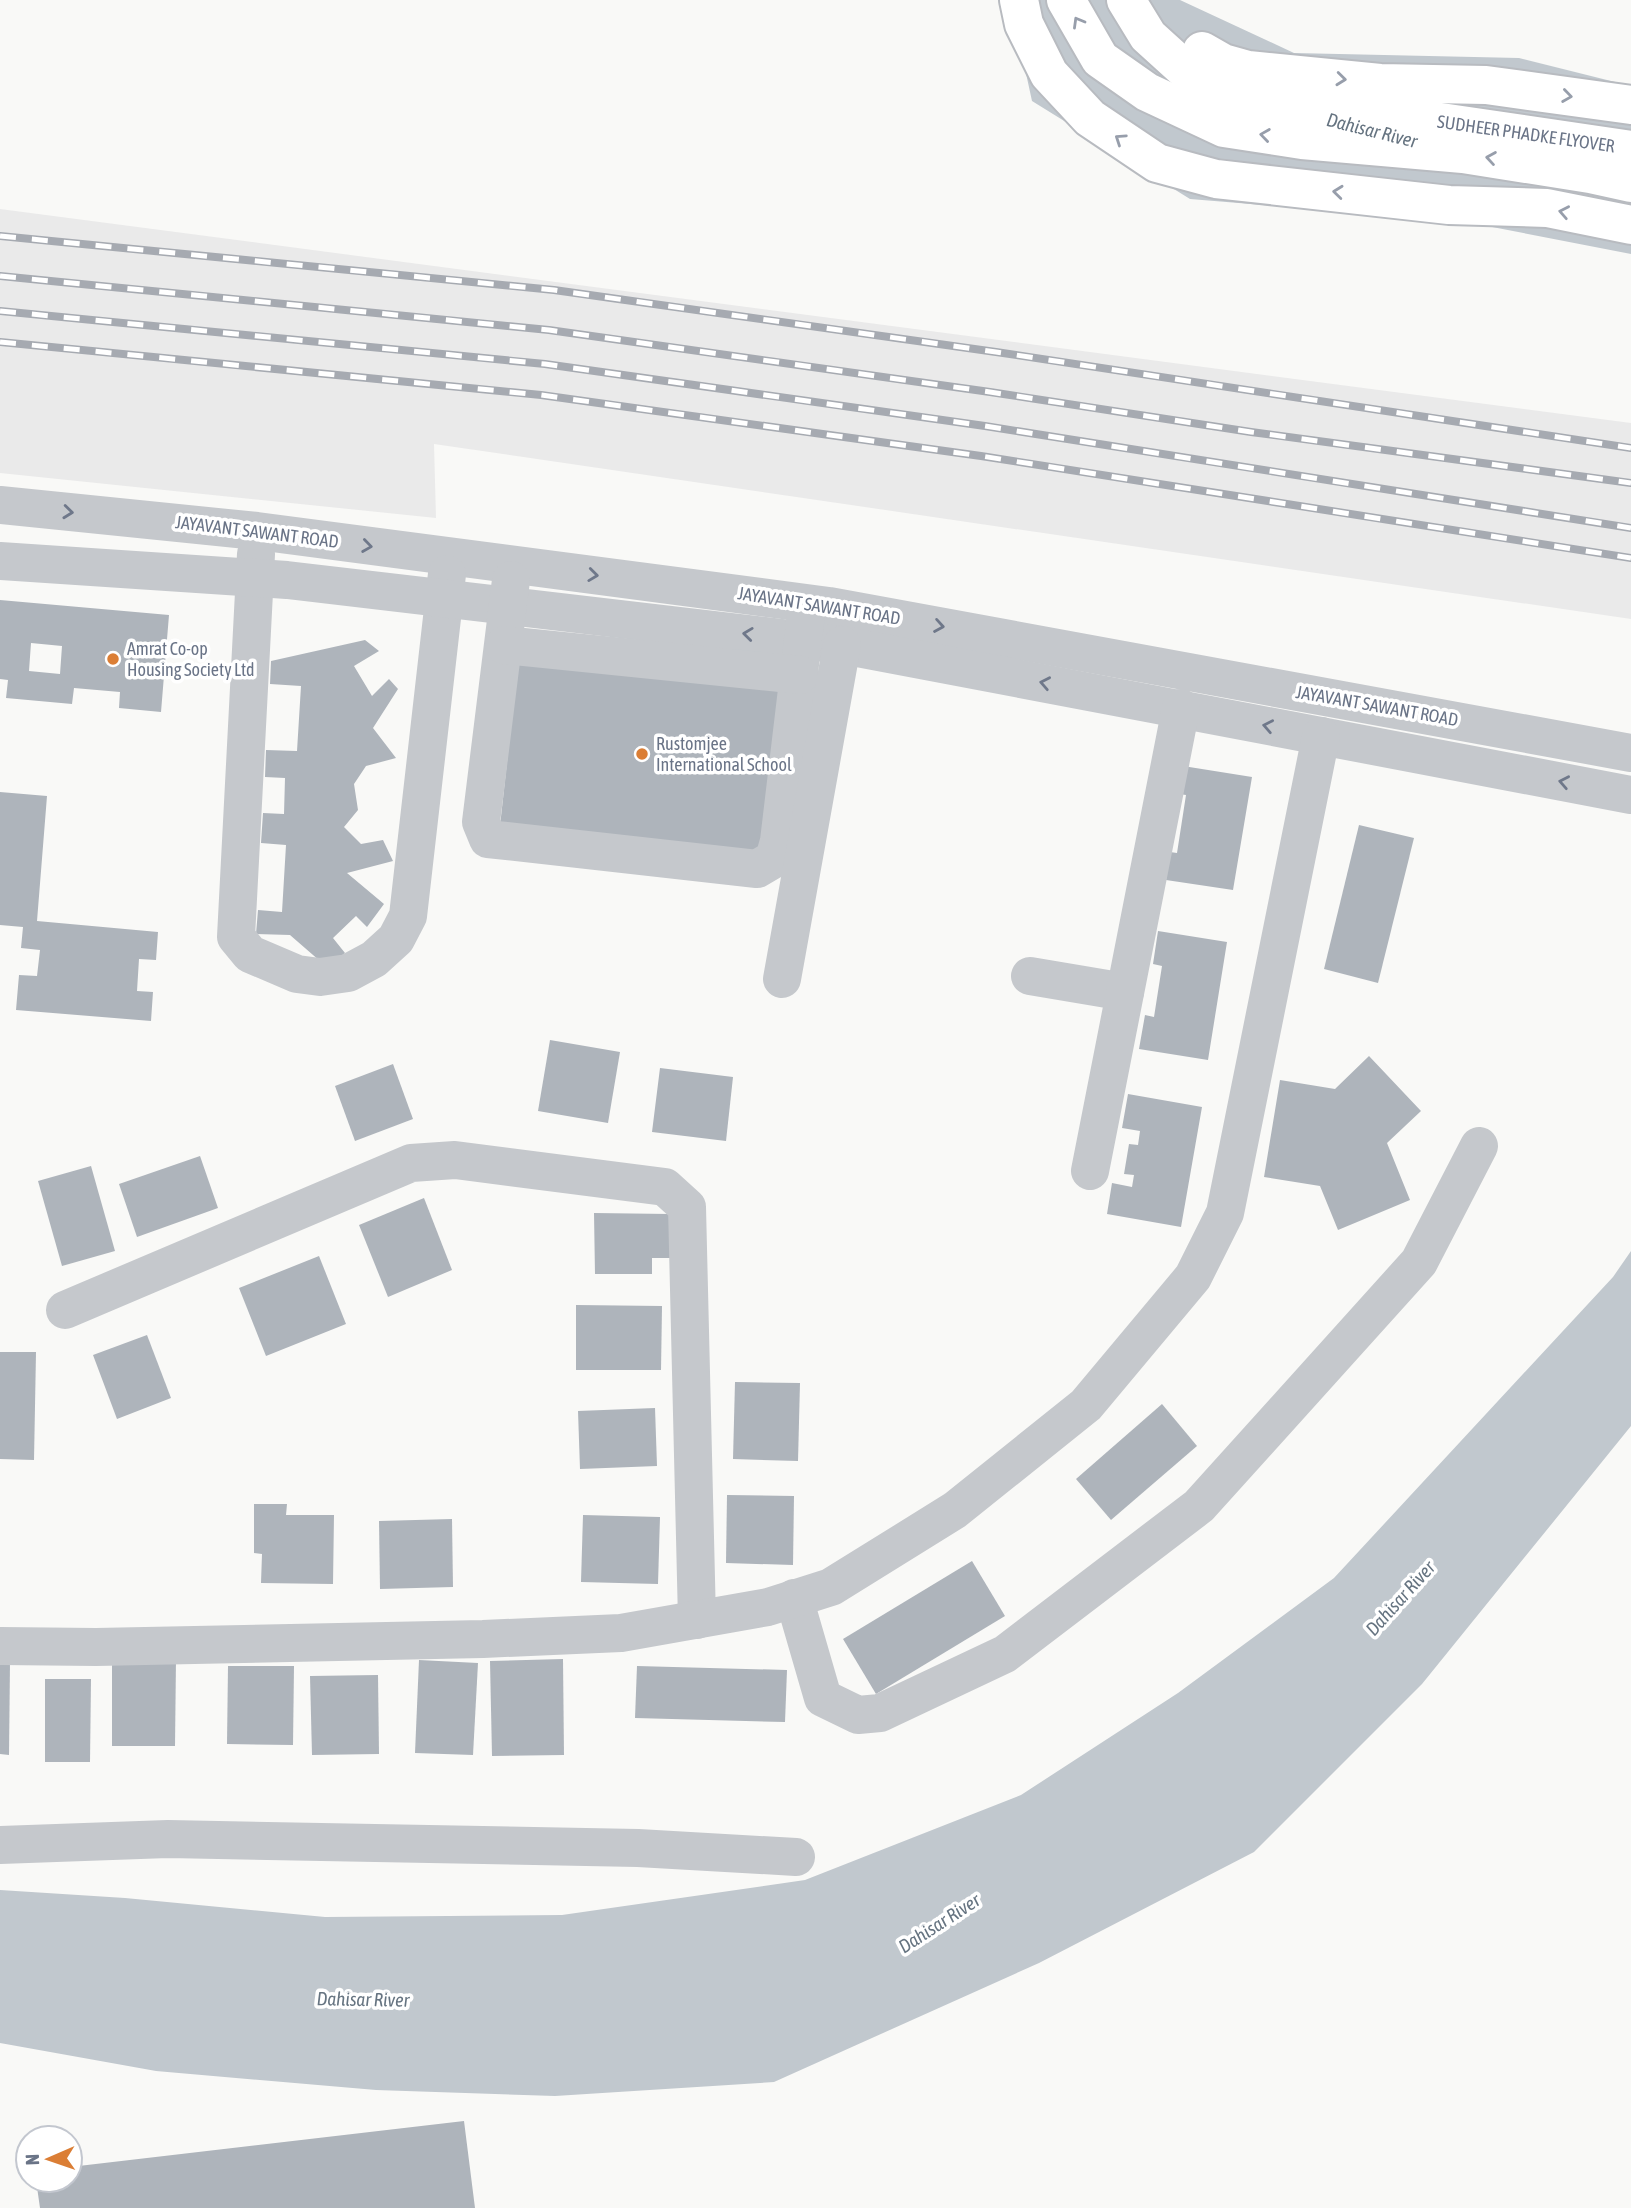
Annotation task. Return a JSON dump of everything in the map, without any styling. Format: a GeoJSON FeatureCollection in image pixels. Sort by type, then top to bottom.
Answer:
{"type":"FeatureCollection","features":[{"type":"Feature","properties":{"kind":"main road"},"geometry":{"type":"LineString","coordinates":[[1019,0],[1024,24],[1049,74],[1090,118],[1157,163],[1216,179],[1449,205],[1546,208],[1631,225]]}},
{"type":"Feature","properties":{"kind":"main road","name":"SUDHEER PHADKE FLYOVER"},"geometry":{"type":"LineString","coordinates":[[1066,0],[1100,59],[1147,92],[1224,128],[1303,140],[1464,154],[1590,173],[1631,183]]}},
{"type":"Feature","properties":{"kind":"main road","name":"SUDHEER PHADKE FLYOVER"},"geometry":{"type":"LineString","coordinates":[[1126,0],[1149,36],[1191,75],[1258,103],[1427,120],[1631,150]]}},
{"type":"Feature","properties":{"kind":"main road"},"geometry":{"type":"LineString","coordinates":[[1153,0],[1172,28],[1197,48],[1223,63],[1248,70],[1380,83],[1486,85],[1631,105]]}},
{"type":"Feature","properties":{"kind":"street","name":"JAYAVANT SAWANT ROAD"},"geometry":{"type":"LineString","coordinates":[[0,505],[257,531],[807,603],[1631,753]]}},
{"type":"Feature","properties":{"kind":"street"},"geometry":{"type":"LineString","coordinates":[[257,531],[236,937],[250,954],[297,974],[320,976],[348,973],[374,959],[396,939],[408,916],[448,556]]}},
{"type":"Feature","properties":{"kind":"street","name":"JAYAVANT SAWANT ROAD"},"geometry":{"type":"LineString","coordinates":[[0,561],[254,578],[445,598],[509,606],[802,658],[842,645],[1631,795]]}},
{"type":"Feature","properties":{"kind":"street"},"geometry":{"type":"LineString","coordinates":[[513,564],[481,822],[488,839],[758,869],[774,859],[779,841],[807,603]]}},
{"type":"Feature","properties":{"kind":"street"},"geometry":{"type":"LineString","coordinates":[[504,645],[802,658]]}},
{"type":"Feature","properties":{"kind":"street"},"geometry":{"type":"LineString","coordinates":[[782,979],[842,645]]}},
{"type":"Feature","properties":{"kind":"street"},"geometry":{"type":"LineString","coordinates":[[1090,1171],[1181,708]]}},
{"type":"Feature","properties":{"kind":"street"},"geometry":{"type":"LineString","coordinates":[[0,1646],[96,1647],[483,1639],[621,1633],[768,1607],[831,1587],[955,1510],[1086,1405],[1193,1277],[1225,1213],[1321,736]]}},
{"type":"Feature","properties":{"kind":"street"},"geometry":{"type":"LineString","coordinates":[[1030,976],[1125,992]]}},
{"type":"Feature","properties":{"kind":"street"},"geometry":{"type":"LineString","coordinates":[[794,1598],[823,1699],[858,1715],[880,1713],[1005,1654],[1199,1506],[1419,1262],[1479,1146]]}},
{"type":"Feature","properties":{"kind":"street"},"geometry":{"type":"LineString","coordinates":[[65,1310],[411,1163],[456,1160],[665,1187],[687,1207],[697,1620]]}},
{"type":"Feature","properties":{"kind":"street"},"geometry":{"type":"LineString","coordinates":[[0,1845],[181,1839],[638,1848],[796,1857]]}},
{"type":"Feature","properties":{"kind":"shaded area"},"geometry":{"type":"Polygon","coordinates":[[[0,209],[1631,423],[1631,619],[434,444],[436,518],[0,473],[0,209]]]}},
{"type":"Feature","properties":{"kind":"water","name":"Dahisar River"},"geometry":{"type":"Polygon","coordinates":[[[1010,0],[1180,0],[1294,53],[1519,58],[1631,86],[1631,254],[1461,221],[1190,199],[1032,101],[1010,0]]]}},
{"type":"Feature","properties":{"kind":"water","name":"Dahisar River"},"geometry":{"type":"Polygon","coordinates":[[[1631,1251],[1631,1426],[1422,1684],[1254,1852],[1039,1963],[774,2082],[555,2096],[376,2090],[156,2071],[0,2043],[0,1890],[125,1898],[325,1917],[562,1915],[805,1880],[1021,1795],[1178,1693],[1334,1578],[1613,1277],[1631,1251]]]}},
{"type":"Feature","properties":{"kind":"building","name":"Amrat Co-op Housing Society Ltd"},"geometry":{"type":"Polygon","coordinates":[[[0,600],[169,615],[161,712],[119,708],[120,692],[74,688],[72,704],[6,698],[8,680],[0,679],[0,600]],[[31,643],[29,671],[60,674],[62,646],[31,643]]]}},
{"type":"Feature","properties":{"kind":"building"},"geometry":{"type":"Polygon","coordinates":[[[365,640],[379,651],[354,666],[372,696],[389,679],[398,689],[373,728],[396,758],[366,766],[354,784],[358,810],[344,827],[361,844],[383,840],[393,861],[347,873],[384,904],[367,927],[356,916],[333,938],[345,953],[328,968],[290,935],[256,934],[258,910],[282,912],[286,845],[261,843],[263,813],[284,814],[285,778],[265,777],[266,750],[297,751],[301,686],[270,684],[271,661],[365,640]]]}},
{"type":"Feature","properties":{"kind":"building","name":"Rustomjee International School"},"geometry":{"type":"Polygon","coordinates":[[[519,652],[783,681],[765,856],[500,826],[519,652]]]}},
{"type":"Feature","properties":{"kind":"building"},"geometry":{"type":"Polygon","coordinates":[[[1183,766],[1252,777],[1233,890],[1166,880],[1170,852],[1177,853],[1186,795],[1179,794],[1183,766]]]}},
{"type":"Feature","properties":{"kind":"building"},"geometry":{"type":"Polygon","coordinates":[[[0,792],[47,796],[37,921],[158,932],[156,960],[139,959],[137,991],[153,992],[151,1021],[16,1010],[19,975],[37,976],[40,950],[21,948],[23,927],[0,925],[0,792]]]}},
{"type":"Feature","properties":{"kind":"building"},"geometry":{"type":"Polygon","coordinates":[[[1359,825],[1414,838],[1378,983],[1324,969],[1359,825]]]}},
{"type":"Feature","properties":{"kind":"building"},"geometry":{"type":"Polygon","coordinates":[[[1158,931],[1227,942],[1208,1060],[1139,1049],[1145,1015],[1154,1017],[1162,966],[1153,964],[1158,931]]]}},
{"type":"Feature","properties":{"kind":"building"},"geometry":{"type":"Polygon","coordinates":[[[550,1040],[620,1052],[608,1123],[538,1111],[550,1040]]]}},
{"type":"Feature","properties":{"kind":"building"},"geometry":{"type":"Polygon","coordinates":[[[1369,1056],[1421,1111],[1387,1143],[1410,1200],[1338,1230],[1320,1186],[1264,1177],[1280,1080],[1335,1089],[1369,1056]]]}},
{"type":"Feature","properties":{"kind":"building"},"geometry":{"type":"Polygon","coordinates":[[[393,1064],[413,1119],[355,1141],[335,1086],[393,1064]]]}},
{"type":"Feature","properties":{"kind":"building"},"geometry":{"type":"Polygon","coordinates":[[[660,1068],[733,1077],[726,1141],[652,1132],[660,1068]]]}},
{"type":"Feature","properties":{"kind":"building"},"geometry":{"type":"Polygon","coordinates":[[[1128,1094],[1202,1107],[1181,1227],[1107,1214],[1112,1183],[1132,1187],[1134,1175],[1124,1174],[1129,1144],[1138,1145],[1140,1131],[1122,1128],[1128,1094]]]}},
{"type":"Feature","properties":{"kind":"building"},"geometry":{"type":"Polygon","coordinates":[[[200,1156],[218,1208],[137,1237],[119,1184],[200,1156]]]}},
{"type":"Feature","properties":{"kind":"building"},"geometry":{"type":"Polygon","coordinates":[[[91,1166],[115,1251],[62,1266],[38,1181],[91,1166]]]}},
{"type":"Feature","properties":{"kind":"building"},"geometry":{"type":"Polygon","coordinates":[[[424,1198],[452,1270],[388,1297],[359,1225],[424,1198]]]}},
{"type":"Feature","properties":{"kind":"building"},"geometry":{"type":"Polygon","coordinates":[[[594,1213],[670,1214],[670,1258],[652,1258],[652,1274],[595,1274],[594,1213]]]}},
{"type":"Feature","properties":{"kind":"building"},"geometry":{"type":"Polygon","coordinates":[[[319,1256],[346,1324],[266,1356],[239,1288],[319,1256]]]}},
{"type":"Feature","properties":{"kind":"building"},"geometry":{"type":"Polygon","coordinates":[[[576,1305],[662,1306],[661,1370],[576,1370],[576,1305]]]}},
{"type":"Feature","properties":{"kind":"building"},"geometry":{"type":"Polygon","coordinates":[[[147,1335],[171,1398],[117,1419],[93,1355],[147,1335]]]}},
{"type":"Feature","properties":{"kind":"building"},"geometry":{"type":"Polygon","coordinates":[[[0,1352],[36,1352],[34,1460],[0,1459],[0,1352]]]}},
{"type":"Feature","properties":{"kind":"building"},"geometry":{"type":"Polygon","coordinates":[[[735,1382],[800,1383],[798,1461],[733,1459],[735,1382]]]}},
{"type":"Feature","properties":{"kind":"building"},"geometry":{"type":"Polygon","coordinates":[[[1162,1404],[1197,1446],[1111,1520],[1076,1479],[1162,1404]]]}},
{"type":"Feature","properties":{"kind":"building"},"geometry":{"type":"Polygon","coordinates":[[[655,1408],[657,1466],[580,1469],[578,1411],[655,1408]]]}},
{"type":"Feature","properties":{"kind":"building"},"geometry":{"type":"Polygon","coordinates":[[[727,1495],[794,1496],[793,1565],[726,1563],[727,1495]]]}},
{"type":"Feature","properties":{"kind":"building"},"geometry":{"type":"Polygon","coordinates":[[[254,1504],[287,1504],[286,1515],[334,1515],[333,1584],[261,1583],[262,1554],[254,1553],[254,1504]]]}},
{"type":"Feature","properties":{"kind":"building"},"geometry":{"type":"Polygon","coordinates":[[[583,1515],[660,1517],[658,1584],[581,1582],[583,1515]]]}},
{"type":"Feature","properties":{"kind":"building"},"geometry":{"type":"Polygon","coordinates":[[[452,1519],[453,1587],[380,1589],[379,1521],[452,1519]]]}},
{"type":"Feature","properties":{"kind":"building"},"geometry":{"type":"Polygon","coordinates":[[[972,1561],[1005,1616],[876,1694],[843,1639],[972,1561]]]}},
{"type":"Feature","properties":{"kind":"building"},"geometry":{"type":"Polygon","coordinates":[[[112,1658],[176,1658],[175,1746],[112,1746],[112,1658]]]}},
{"type":"Feature","properties":{"kind":"building"},"geometry":{"type":"Polygon","coordinates":[[[563,1659],[564,1755],[492,1756],[490,1661],[563,1659]]]}},
{"type":"Feature","properties":{"kind":"building"},"geometry":{"type":"Polygon","coordinates":[[[419,1660],[478,1663],[473,1755],[415,1753],[419,1660]]]}},
{"type":"Feature","properties":{"kind":"building"},"geometry":{"type":"Polygon","coordinates":[[[0,1662],[10,1662],[9,1755],[0,1754],[0,1662]]]}},
{"type":"Feature","properties":{"kind":"building"},"geometry":{"type":"Polygon","coordinates":[[[228,1666],[294,1666],[293,1745],[227,1744],[228,1666]]]}},
{"type":"Feature","properties":{"kind":"building"},"geometry":{"type":"Polygon","coordinates":[[[637,1666],[787,1670],[785,1722],[635,1718],[637,1666]]]}},
{"type":"Feature","properties":{"kind":"building"},"geometry":{"type":"Polygon","coordinates":[[[378,1675],[379,1754],[312,1755],[310,1676],[378,1675]]]}},
{"type":"Feature","properties":{"kind":"building"},"geometry":{"type":"Polygon","coordinates":[[[45,1679],[91,1679],[90,1762],[45,1762],[45,1679]]]}},
{"type":"Feature","properties":{"kind":"building"},"geometry":{"type":"Polygon","coordinates":[[[464,2121],[475,2208],[40,2208],[38,2194],[84,2194],[84,2165],[464,2121]]]}},
{"type":"Feature","properties":{"kind":"railway"},"geometry":{"type":"LineString","coordinates":[[0,236],[554,290],[996,352],[1631,448]]}},
{"type":"Feature","properties":{"kind":"railway"},"geometry":{"type":"LineString","coordinates":[[0,276],[549,330],[1251,432],[1631,483]]}},
{"type":"Feature","properties":{"kind":"railway"},"geometry":{"type":"LineString","coordinates":[[0,311],[545,364],[985,426],[1631,528]]}},
{"type":"Feature","properties":{"kind":"railway"},"geometry":{"type":"LineString","coordinates":[[0,342],[541,395],[981,456],[1631,558]]}},
{"type":"Feature","properties":{"kind":"place","name":"Amrat Co-op Housing Society Ltd"},"geometry":{"type":"Point","coordinates":[113,659]}},
{"type":"Feature","properties":{"kind":"place","name":"Rustomjee International School"},"geometry":{"type":"Point","coordinates":[642,754]}}]}
